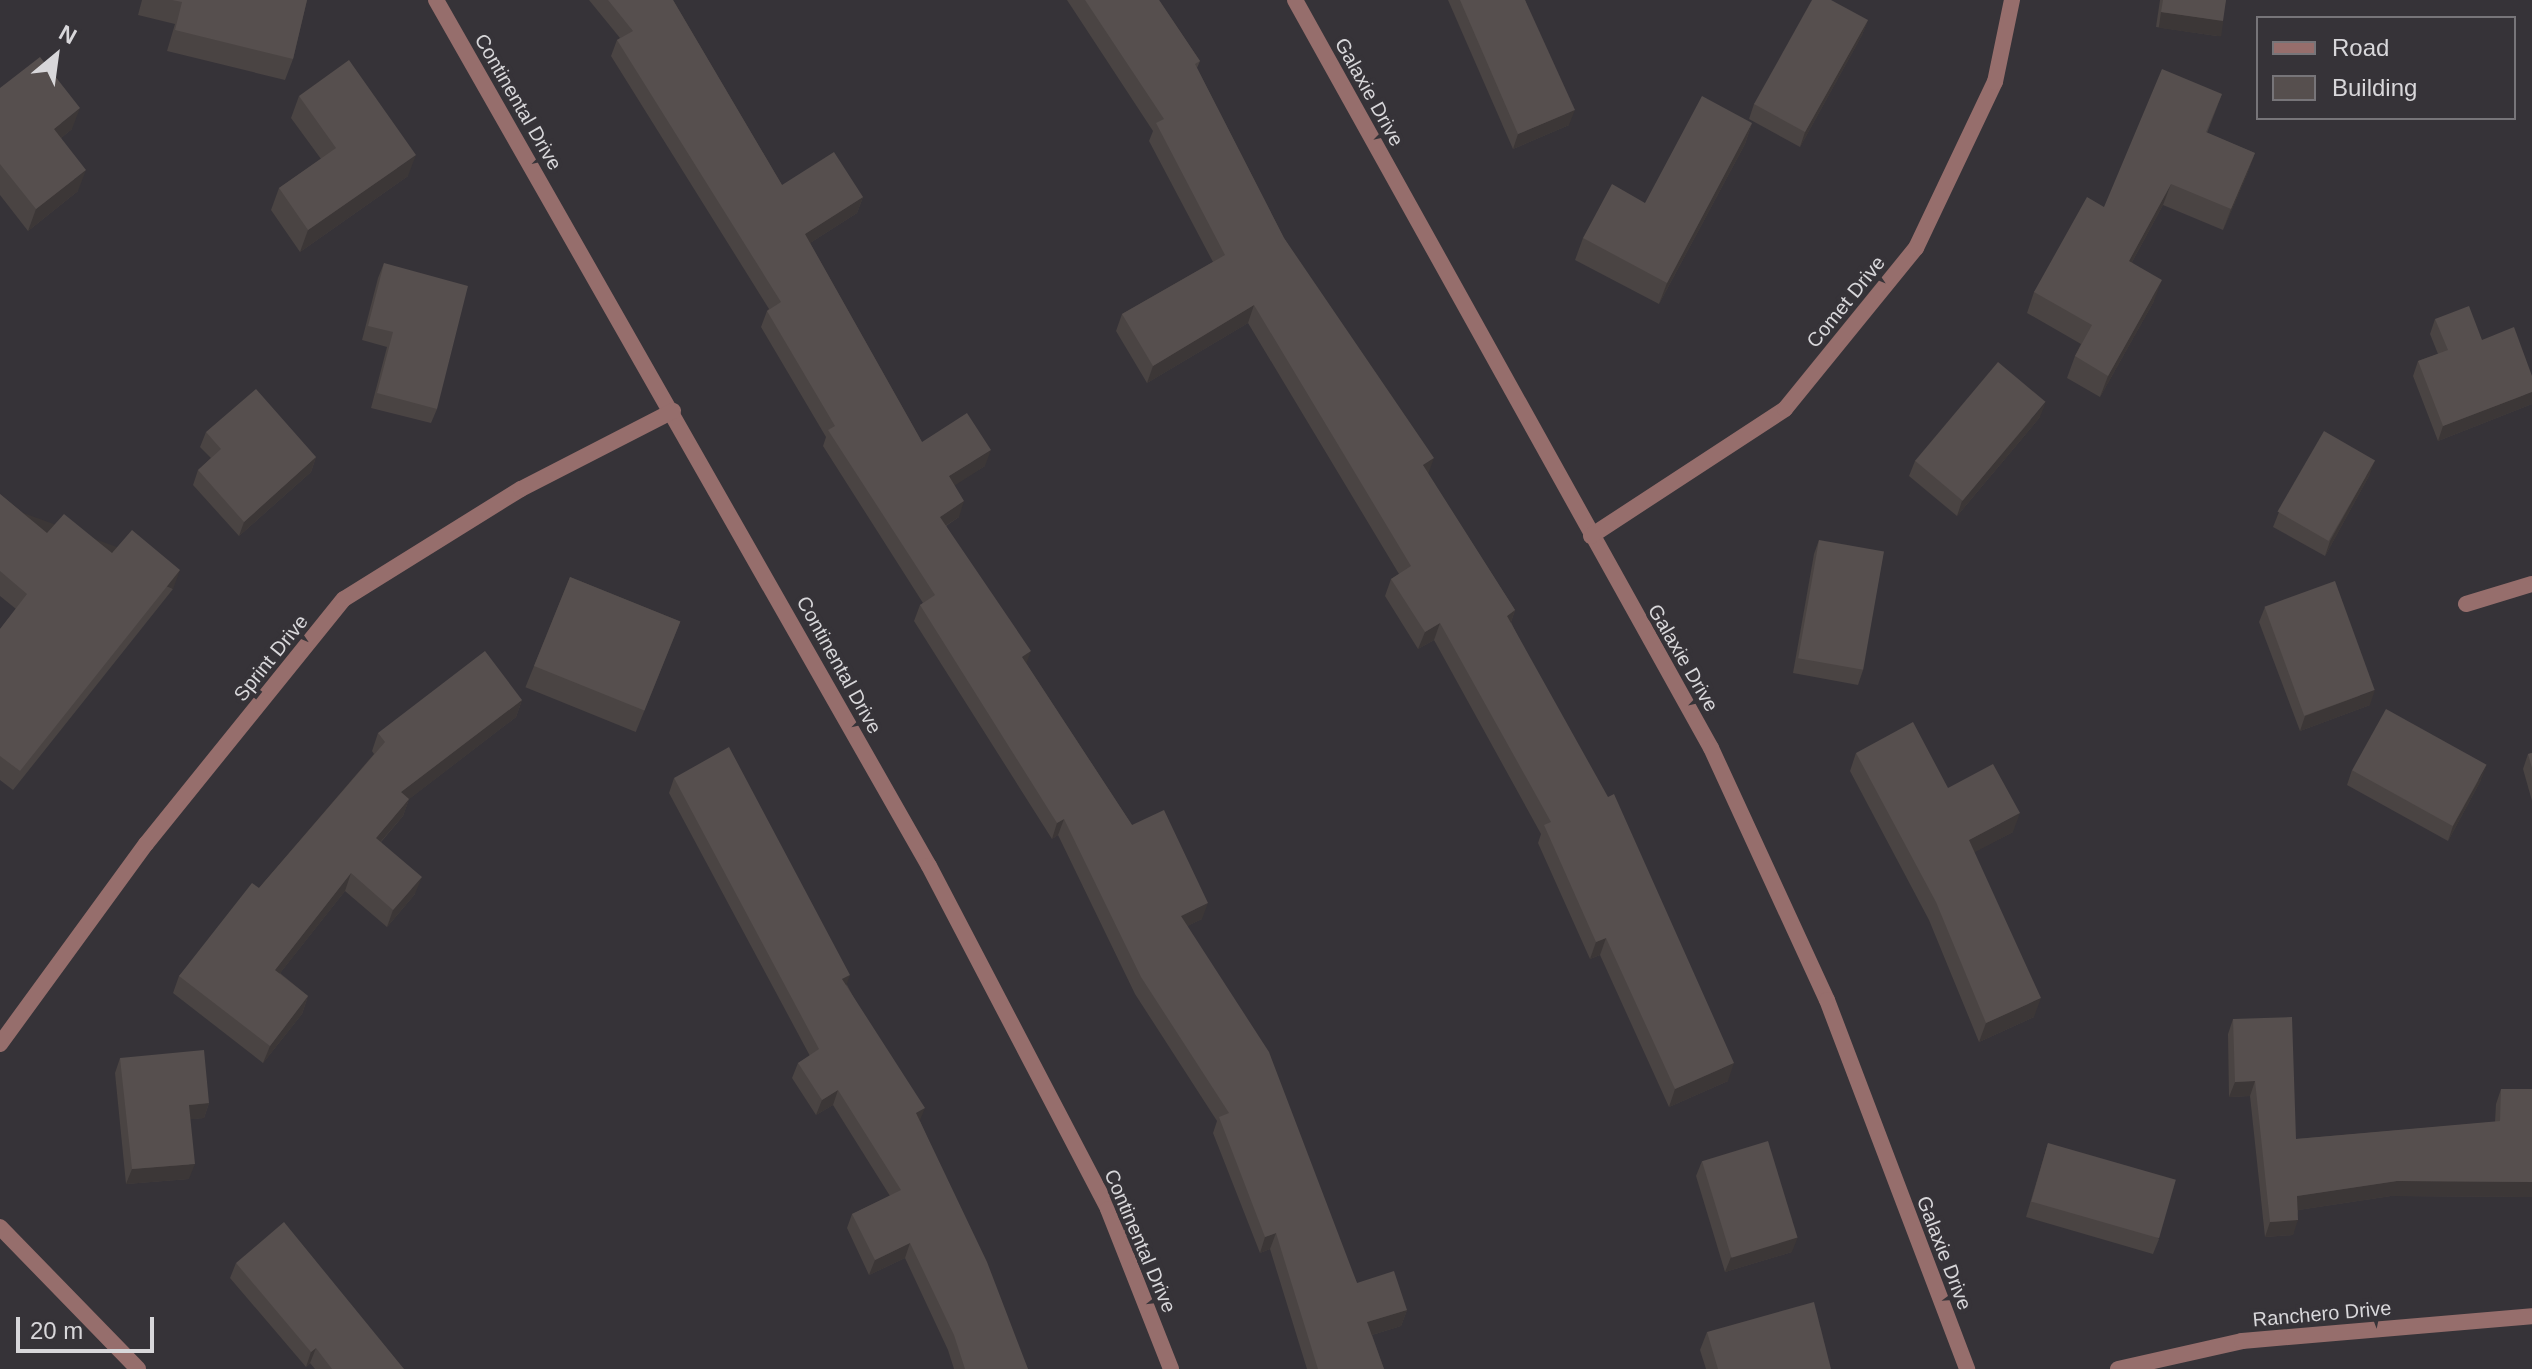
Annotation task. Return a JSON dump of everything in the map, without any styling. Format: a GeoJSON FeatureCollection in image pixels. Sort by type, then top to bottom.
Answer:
{"type":"FeatureCollection","features":[{"type":"Feature","properties":{"kind":"street","name":"Continental Drive"},"geometry":{"type":"LineString","coordinates":[[436,0],[673,411],[929,866],[1108,1209],[1171,1369]]}},
{"type":"Feature","properties":{"kind":"street","name":"Galaxie Drive"},"geometry":{"type":"LineString","coordinates":[[1295,0],[1711,748],[1827,1000],[1967,1369]]}},
{"type":"Feature","properties":{"kind":"street","name":"Comet Drive"},"geometry":{"type":"LineString","coordinates":[[1591,536],[1785,409],[1916,248],[1995,82],[2012,0]]}},
{"type":"Feature","properties":{"kind":"street","name":"Sprint Drive"},"geometry":{"type":"LineString","coordinates":[[0,1044],[146,844],[344,599],[521,489],[673,411]]}},
{"type":"Feature","properties":{"kind":"street"},"geometry":{"type":"LineString","coordinates":[[2466,604],[2532,584]]}},
{"type":"Feature","properties":{"kind":"street"},"geometry":{"type":"LineString","coordinates":[[0,1227],[138,1369]]}},
{"type":"Feature","properties":{"kind":"street","name":"Ranchero Drive"},"geometry":{"type":"LineString","coordinates":[[2118,1369],[2242,1341],[2532,1316]]}},
{"type":"Feature","properties":{"kind":"building"},"geometry":{"type":"Polygon","coordinates":[[[172,0],[307,0],[293,59],[175,30],[182,2],[172,0]]]}},
{"type":"Feature","properties":{"kind":"building"},"geometry":{"type":"Polygon","coordinates":[[[608,0],[673,0],[782,185],[834,152],[863,197],[805,234],[922,442],[967,413],[991,450],[949,476],[964,501],[940,517],[1031,651],[1022,657],[1132,825],[1164,810],[1208,903],[1181,916],[1269,1052],[1357,1283],[1394,1271],[1407,1310],[1367,1322],[1384,1369],[1318,1369],[1276,1233],[1265,1237],[1219,1117],[1229,1113],[1141,977],[1064,819],[1057,823],[920,605],[935,595],[828,430],[835,426],[767,311],[781,302],[617,40],[633,31],[608,0]]]}},
{"type":"Feature","properties":{"kind":"building"},"geometry":{"type":"Polygon","coordinates":[[[1085,0],[1159,0],[1200,61],[1195,64],[1284,238],[1434,458],[1423,465],[1515,610],[1507,616],[1608,797],[1614,794],[1734,1063],[1675,1089],[1606,938],[1596,942],[1544,825],[1551,822],[1440,623],[1425,632],[1391,579],[1411,566],[1254,305],[1153,366],[1122,314],[1225,255],[1156,123],[1164,119],[1085,0]]]}},
{"type":"Feature","properties":{"kind":"building"},"geometry":{"type":"Polygon","coordinates":[[[1460,0],[1525,0],[1575,110],[1518,134],[1460,0]]]}},
{"type":"Feature","properties":{"kind":"building"},"geometry":{"type":"Polygon","coordinates":[[[1812,0],[1831,0],[1868,20],[1805,132],[1754,104],[1812,0]]]}},
{"type":"Feature","properties":{"kind":"building"},"geometry":{"type":"Polygon","coordinates":[[[2163,0],[2226,0],[2223,21],[2161,12],[2163,0]]]}},
{"type":"Feature","properties":{"kind":"building"},"geometry":{"type":"Polygon","coordinates":[[[40,57],[80,108],[54,129],[86,170],[36,209],[0,164],[0,88],[40,57]]]}},
{"type":"Feature","properties":{"kind":"building"},"geometry":{"type":"Polygon","coordinates":[[[349,60],[416,155],[308,230],[279,188],[336,148],[299,96],[349,60]]]}},
{"type":"Feature","properties":{"kind":"building"},"geometry":{"type":"Polygon","coordinates":[[[2162,69],[2222,94],[2206,132],[2255,153],[2231,209],[2171,184],[2129,261],[2162,280],[2108,376],[2075,356],[2092,325],[2034,292],[2087,197],[2104,207],[2162,69]]]}},
{"type":"Feature","properties":{"kind":"building"},"geometry":{"type":"Polygon","coordinates":[[[1702,96],[1752,123],[1667,283],[1583,238],[1612,184],[1645,203],[1702,96]]]}},
{"type":"Feature","properties":{"kind":"building"},"geometry":{"type":"Polygon","coordinates":[[[384,263],[468,286],[437,409],[377,393],[393,332],[368,326],[384,263]]]}},
{"type":"Feature","properties":{"kind":"building"},"geometry":{"type":"Polygon","coordinates":[[[2469,306],[2482,340],[2514,327],[2532,376],[2532,392],[2443,426],[2418,361],[2448,350],[2435,319],[2469,306]]]}},
{"type":"Feature","properties":{"kind":"building"},"geometry":{"type":"Polygon","coordinates":[[[1998,362],[2045,402],[1963,501],[1915,461],[1998,362]]]}},
{"type":"Feature","properties":{"kind":"building"},"geometry":{"type":"Polygon","coordinates":[[[256,389],[316,457],[244,522],[198,470],[221,449],[206,432],[256,389]]]}},
{"type":"Feature","properties":{"kind":"building"},"geometry":{"type":"Polygon","coordinates":[[[2324,431],[2375,460],[2329,541],[2278,512],[2324,431]]]}},
{"type":"Feature","properties":{"kind":"building"},"geometry":{"type":"Polygon","coordinates":[[[0,494],[47,533],[64,514],[112,553],[132,530],[180,570],[20,771],[0,756],[0,629],[27,594],[0,571],[0,494]]]}},
{"type":"Feature","properties":{"kind":"building"},"geometry":{"type":"Polygon","coordinates":[[[1819,540],[1884,551],[1863,670],[1798,658],[1819,540]]]}},
{"type":"Feature","properties":{"kind":"building"},"geometry":{"type":"Polygon","coordinates":[[[570,577],[680,622],[644,711],[534,666],[570,577]]]}},
{"type":"Feature","properties":{"kind":"building"},"geometry":{"type":"Polygon","coordinates":[[[2335,581],[2375,690],[2304,716],[2265,607],[2335,581]]]}},
{"type":"Feature","properties":{"kind":"building"},"geometry":{"type":"Polygon","coordinates":[[[485,651],[522,700],[401,792],[409,799],[376,838],[422,877],[393,910],[351,873],[275,970],[308,996],[270,1046],[179,976],[252,883],[259,888],[385,742],[378,733],[485,651]]]}},
{"type":"Feature","properties":{"kind":"building"},"geometry":{"type":"Polygon","coordinates":[[[2386,709],[2487,765],[2453,826],[2352,770],[2386,709]]]}},
{"type":"Feature","properties":{"kind":"building"},"geometry":{"type":"Polygon","coordinates":[[[1913,722],[1948,788],[1993,764],[2020,813],[1969,840],[2041,998],[1986,1023],[1936,902],[1856,753],[1913,722]]]}},
{"type":"Feature","properties":{"kind":"building"},"geometry":{"type":"Polygon","coordinates":[[[729,747],[850,975],[842,979],[925,1108],[916,1113],[987,1262],[1028,1369],[965,1369],[954,1335],[910,1243],[875,1260],[852,1214],[901,1190],[838,1090],[822,1100],[798,1063],[819,1049],[674,778],[729,747]]]}},
{"type":"Feature","properties":{"kind":"building"},"geometry":{"type":"Polygon","coordinates":[[[2292,1017],[2296,1139],[2500,1121],[2501,1089],[2532,1089],[2532,1182],[2397,1181],[2297,1196],[2298,1220],[2270,1222],[2255,1081],[2235,1082],[2233,1019],[2292,1017]]]}},
{"type":"Feature","properties":{"kind":"building"},"geometry":{"type":"Polygon","coordinates":[[[204,1050],[209,1103],[189,1105],[195,1164],[132,1169],[120,1058],[204,1050]]]}},
{"type":"Feature","properties":{"kind":"building"},"geometry":{"type":"Polygon","coordinates":[[[1768,1141],[1798,1238],[1732,1258],[1702,1161],[1768,1141]]]}},
{"type":"Feature","properties":{"kind":"building"},"geometry":{"type":"Polygon","coordinates":[[[2048,1143],[2176,1180],[2159,1238],[2031,1202],[2048,1143]]]}},
{"type":"Feature","properties":{"kind":"building"},"geometry":{"type":"Polygon","coordinates":[[[284,1222],[404,1369],[332,1369],[316,1348],[311,1352],[236,1263],[284,1222]]]}},
{"type":"Feature","properties":{"kind":"building"},"geometry":{"type":"Polygon","coordinates":[[[1814,1302],[1831,1369],[1718,1369],[1707,1332],[1814,1302]]]}}]}
